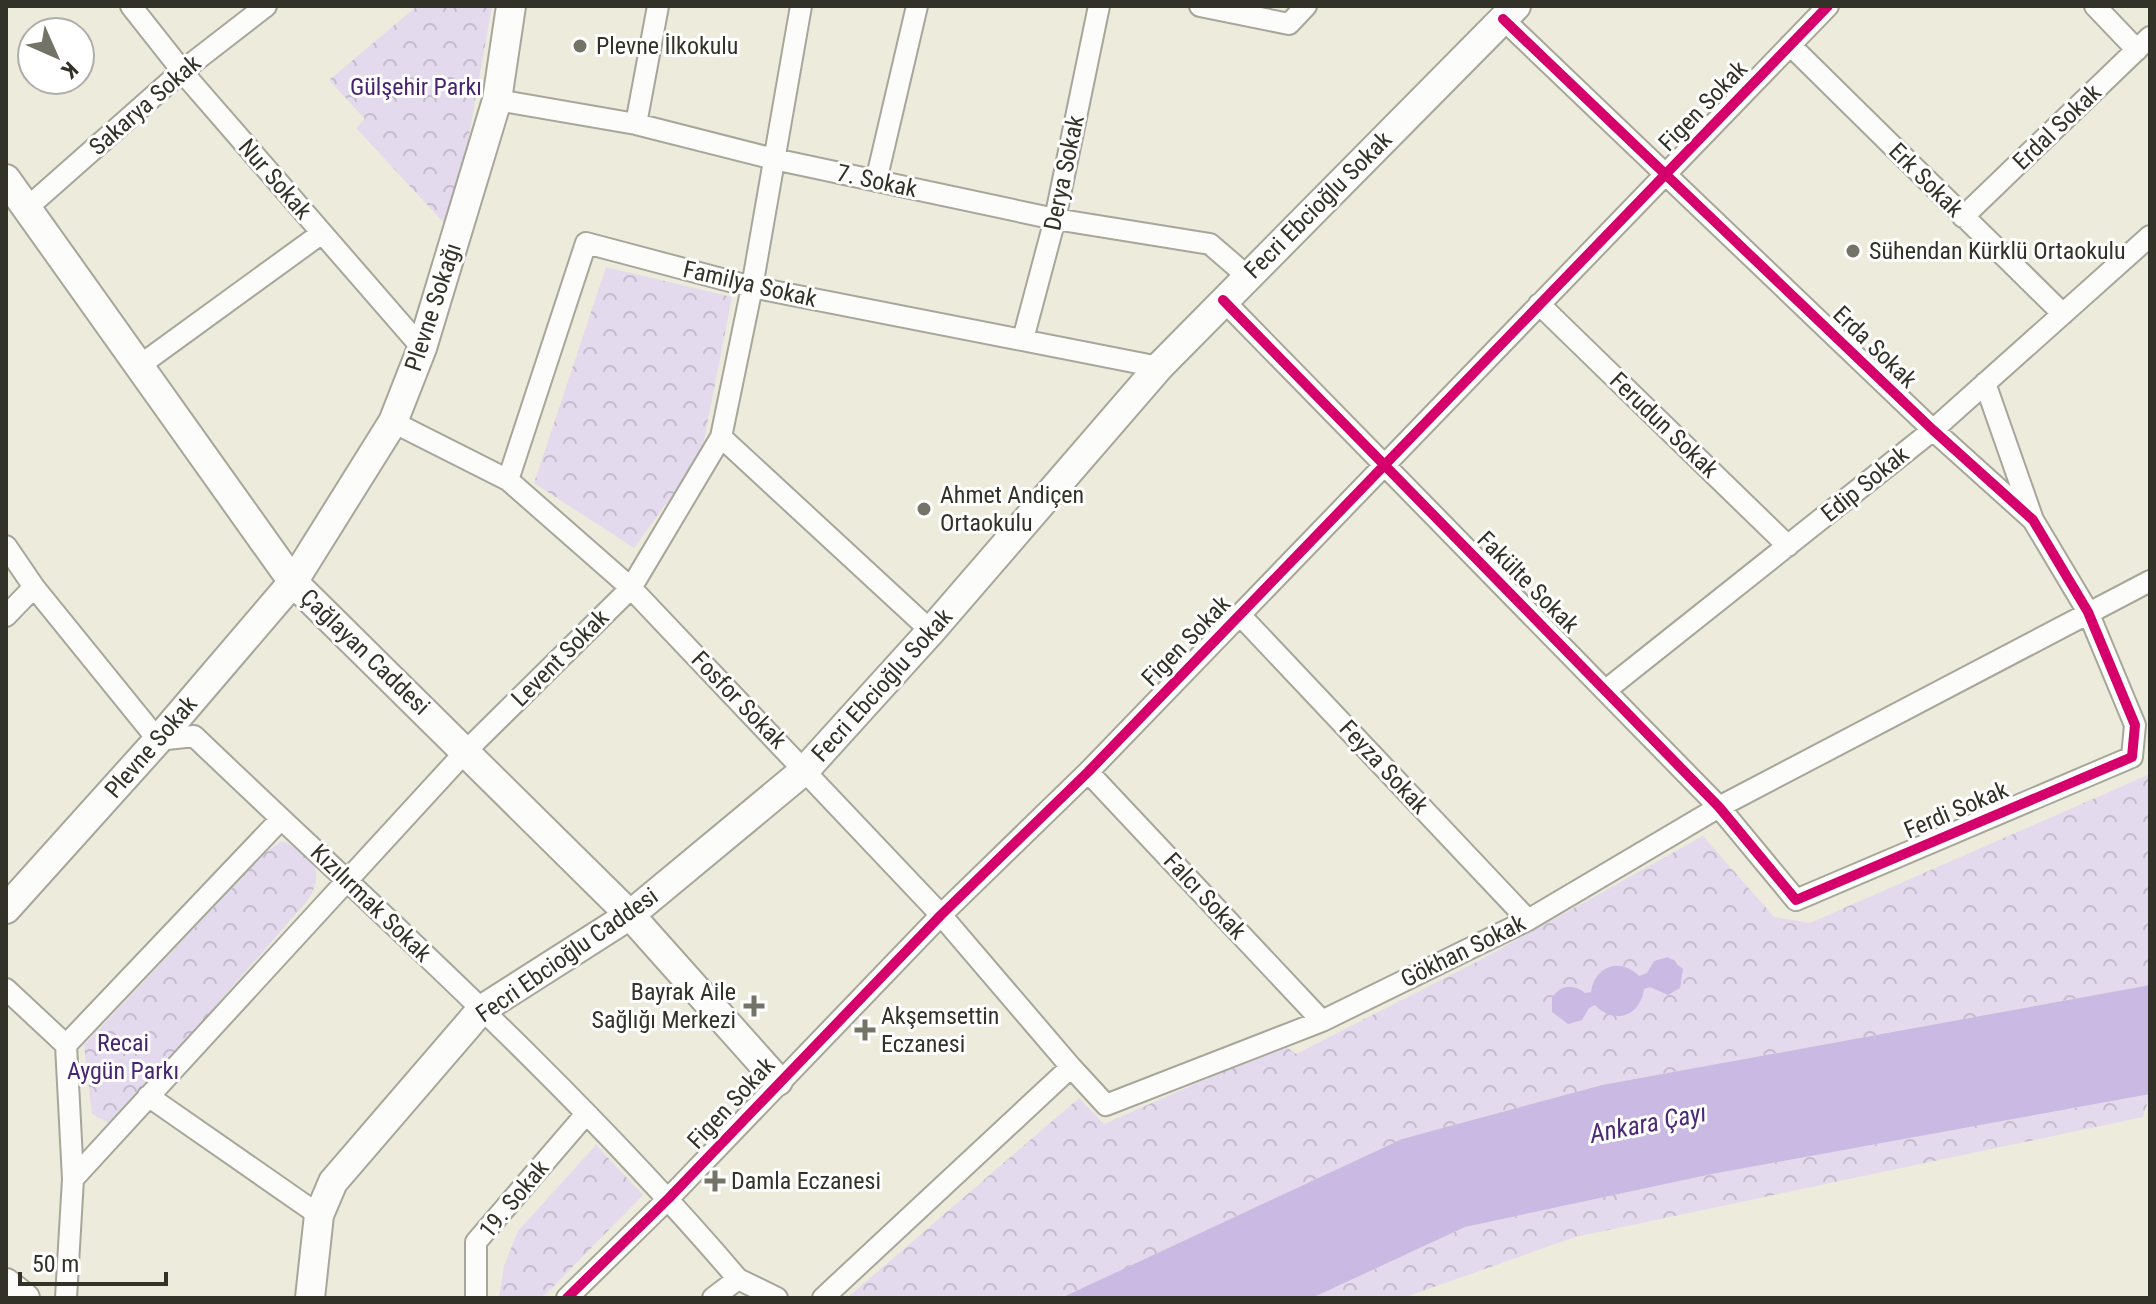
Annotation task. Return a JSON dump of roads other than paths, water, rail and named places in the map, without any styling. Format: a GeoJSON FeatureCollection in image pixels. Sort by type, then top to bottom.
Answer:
{"type":"FeatureCollection","features":[{"type":"Feature","properties":{"kind":"street","name":"Nur Sokak"},"geometry":{"type":"LineString","coordinates":[[131,6],[182,71],[422,348]]}},
{"type":"Feature","properties":{"kind":"street","name":"Sakarya Sokak"},"geometry":{"type":"LineString","coordinates":[[27,208],[182,71],[266,6]]}},
{"type":"Feature","properties":{"kind":"street","name":"Plevne Sokağı"},"geometry":{"type":"LineString","coordinates":[[293,582],[393,422],[422,348],[497,100],[511,6]]}},
{"type":"Feature","properties":{"kind":"street"},"geometry":{"type":"LineString","coordinates":[[636,124],[658,6]]}},
{"type":"Feature","properties":{"kind":"street","name":"Levent Sokak"},"geometry":{"type":"LineString","coordinates":[[73,1179],[466,751],[631,588],[721,437],[752,287],[801,6]]}},
{"type":"Feature","properties":{"kind":"street"},"geometry":{"type":"LineString","coordinates":[[876,181],[917,6]]}},
{"type":"Feature","properties":{"kind":"street","name":"Derya Sokak"},"geometry":{"type":"LineString","coordinates":[[1023,339],[1055,219],[1099,6]]}},
{"type":"Feature","properties":{"kind":"street"},"geometry":{"type":"LineString","coordinates":[[1205,7],[1289,24],[1306,6]]}},
{"type":"Feature","properties":{"kind":"street","name":"Figen Sokak"},"geometry":{"type":"LineString","coordinates":[[567,1298],[669,1198],[778,1081],[941,915],[1088,772],[1828,6]]}},
{"type":"Feature","properties":{"kind":"street"},"geometry":{"type":"LineString","coordinates":[[2095,6],[2144,44]]}},
{"type":"Feature","properties":{"kind":"street","name":"Erda Sokak"},"geometry":{"type":"LineString","coordinates":[[1509,13],[1666,174],[1933,430],[2033,520],[2088,612],[2135,725],[2132,757]]}},
{"type":"Feature","properties":{"kind":"street","name":"Fecri Ebcioğlu Sokak"},"geometry":{"type":"LineString","coordinates":[[806,769],[931,631],[1159,367],[1509,13]]}},
{"type":"Feature","properties":{"kind":"street","name":"Erdal Sokak"},"geometry":{"type":"LineString","coordinates":[[1963,217],[2144,44]]}},
{"type":"Feature","properties":{"kind":"street","name":"Erk Sokak"},"geometry":{"type":"LineString","coordinates":[[1790,45],[2063,314]]}},
{"type":"Feature","properties":{"kind":"street","name":"7. Sokak"},"geometry":{"type":"LineString","coordinates":[[497,100],[636,124],[774,159],[1055,219],[1210,244],[1247,276]]}},
{"type":"Feature","properties":{"kind":"street","name":"Çağlayan Caddesi"},"geometry":{"type":"LineString","coordinates":[[6,179],[293,582],[630,915],[778,1081]]}},
{"type":"Feature","properties":{"kind":"street"},"geometry":{"type":"LineString","coordinates":[[139,366],[322,233]]}},
{"type":"Feature","properties":{"kind":"street","name":"Edip Sokak"},"geometry":{"type":"LineString","coordinates":[[1606,690],[1933,430],[2150,236]]}},
{"type":"Feature","properties":{"kind":"street","name":"Familya Sokak"},"geometry":{"type":"LineString","coordinates":[[508,480],[586,243],[752,287],[1159,367]]}},
{"type":"Feature","properties":{"kind":"street","name":"Fakülte Sokak"},"geometry":{"type":"LineString","coordinates":[[1223,300],[1719,807],[1796,900]]}},
{"type":"Feature","properties":{"kind":"street","name":"Ferudun Sokak"},"geometry":{"type":"LineString","coordinates":[[1539,304],[1788,546]]}},
{"type":"Feature","properties":{"kind":"street"},"geometry":{"type":"LineString","coordinates":[[1985,383],[2033,520]]}},
{"type":"Feature","properties":{"kind":"street","name":"Fosfor Sokak"},"geometry":{"type":"LineString","coordinates":[[393,422],[508,480],[631,588],[806,769],[941,915],[1071,1067]]}},
{"type":"Feature","properties":{"kind":"street"},"geometry":{"type":"LineString","coordinates":[[721,437],[931,631]]}},
{"type":"Feature","properties":{"kind":"street"},"geometry":{"type":"LineString","coordinates":[[6,546],[34,587],[158,740]]}},
{"type":"Feature","properties":{"kind":"street","name":"Gökhan Sokak"},"geometry":{"type":"LineString","coordinates":[[1071,1067],[1106,1105],[1322,1021],[1528,920],[1719,807],[2150,581]]}},
{"type":"Feature","properties":{"kind":"street","name":"Plevne Sokak"},"geometry":{"type":"LineString","coordinates":[[6,909],[158,740],[293,582]]}},
{"type":"Feature","properties":{"kind":"street"},"geometry":{"type":"LineString","coordinates":[[6,616],[34,587]]}},
{"type":"Feature","properties":{"kind":"street","name":"Feyza Sokak"},"geometry":{"type":"LineString","coordinates":[[1240,615],[1528,920]]}},
{"type":"Feature","properties":{"kind":"street","name":"Kızılırmak Sokak"},"geometry":{"type":"LineString","coordinates":[[158,740],[194,736],[347,878],[669,1198],[738,1279]]}},
{"type":"Feature","properties":{"kind":"street","name":"Ferdi Sokak"},"geometry":{"type":"LineString","coordinates":[[1796,900],[2132,757]]}},
{"type":"Feature","properties":{"kind":"street","name":"Fecri Ebcioğlu Caddesi"},"geometry":{"type":"LineString","coordinates":[[310,1298],[319,1215],[333,1182],[481,1010],[630,915],[806,769]]}},
{"type":"Feature","properties":{"kind":"street","name":"Falcı Sokak"},"geometry":{"type":"LineString","coordinates":[[1088,772],[1322,1021]]}},
{"type":"Feature","properties":{"kind":"street"},"geometry":{"type":"LineString","coordinates":[[66,1045],[281,819]]}},
{"type":"Feature","properties":{"kind":"street"},"geometry":{"type":"LineString","coordinates":[[6,989],[66,1045],[73,1179],[66,1298]]}},
{"type":"Feature","properties":{"kind":"street"},"geometry":{"type":"LineString","coordinates":[[823,1298],[1071,1067]]}},
{"type":"Feature","properties":{"kind":"street"},"geometry":{"type":"LineString","coordinates":[[148,1096],[319,1215]]}},
{"type":"Feature","properties":{"kind":"street","name":"19. Sokak"},"geometry":{"type":"LineString","coordinates":[[476,1298],[476,1242],[586,1114]]}},
{"type":"Feature","properties":{"kind":"street"},"geometry":{"type":"LineString","coordinates":[[713,1298],[738,1279],[777,1298]]}},
{"type":"Feature","properties":{"kind":"street"},"geometry":{"type":"LineString","coordinates":[[6,1283],[25,1298]]}},
{"type":"Feature","properties":{"kind":"water"},"geometry":{"type":"Polygon","coordinates":[[[1668,957],[1683,969],[1680,988],[1668,995],[1650,987],[1644,989],[1642,999],[1632,1012],[1610,1015],[1595,1005],[1589,1008],[1582,1020],[1568,1024],[1552,1012],[1552,998],[1563,988],[1591,992],[1598,976],[1609,967],[1624,967],[1639,976],[1647,973],[1654,961],[1668,957]]]}},
{"type":"Feature","properties":{"kind":"water","name":"Ankara Çayı"},"geometry":{"type":"Polygon","coordinates":[[[2150,985],[2150,1094],[1712,1174],[1465,1227],[1312,1298],[1061,1298],[1402,1139],[1602,1085],[2150,985]]]}},
{"type":"Feature","properties":{"kind":"place","name":"Plevne İlkokulu"},"geometry":{"type":"Point","coordinates":[580,46]}},
{"type":"Feature","properties":{"kind":"place","name":"Sühendan Kürklü Ortaokulu"},"geometry":{"type":"Point","coordinates":[1853,251]}},
{"type":"Feature","properties":{"kind":"place","name":"Ahmet Andiçen Ortaokulu"},"geometry":{"type":"Point","coordinates":[924,509]}},
{"type":"Feature","properties":{"kind":"place","name":"Bayrak Aile Sağlığı Merkezi"},"geometry":{"type":"Point","coordinates":[754,1006]}},
{"type":"Feature","properties":{"kind":"place","name":"Akşemsettin Eczanesi"},"geometry":{"type":"Point","coordinates":[865,1030]}},
{"type":"Feature","properties":{"kind":"place","name":"Damla Eczanesi"},"geometry":{"type":"Point","coordinates":[715,1181]}},
{"type":"Feature","properties":{"kind":"park label","name":"Gülşehir Parkı"},"geometry":{"type":"Point","coordinates":[416,87]}},
{"type":"Feature","properties":{"kind":"park label","name":"Recai Aygün Parkı"},"geometry":{"type":"Point","coordinates":[123,1057]}}]}
